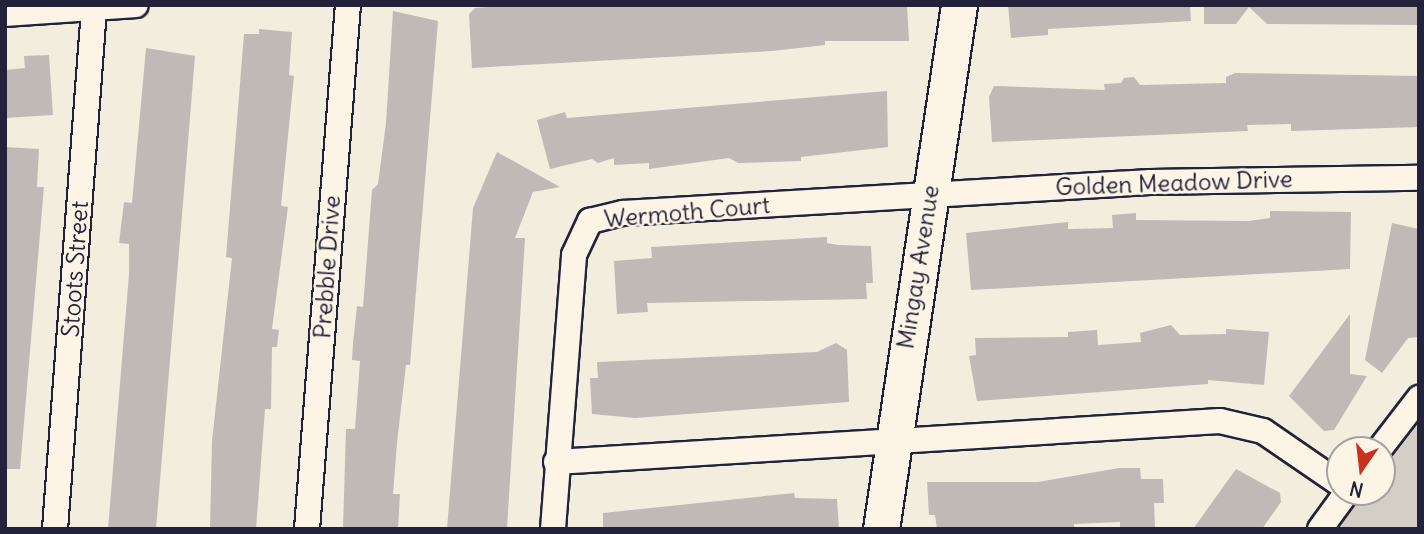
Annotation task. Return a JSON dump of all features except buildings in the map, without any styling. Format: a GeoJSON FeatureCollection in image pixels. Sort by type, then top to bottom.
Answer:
{"type":"FeatureCollection","features":[{"type":"Feature","properties":{"kind":"street"},"geometry":{"type":"LineString","coordinates":[[5,14],[136,5]]}},
{"type":"Feature","properties":{"kind":"street","name":"Prebble Drive"},"geometry":{"type":"LineString","coordinates":[[307,529],[348,5]]}},
{"type":"Feature","properties":{"kind":"street","name":"Mingay Avenue"},"geometry":{"type":"LineString","coordinates":[[881,529],[891,439],[959,5]]}},
{"type":"Feature","properties":{"kind":"street","name":"Stoots Street"},"geometry":{"type":"LineString","coordinates":[[55,529],[94,9]]}},
{"type":"Feature","properties":{"kind":"street","name":"Golden Meadow Drive"},"geometry":{"type":"LineString","coordinates":[[929,195],[1220,178],[1419,178]]}},
{"type":"Feature","properties":{"kind":"street","name":"Wermoth Court"},"geometry":{"type":"LineString","coordinates":[[552,529],[574,255],[590,221],[623,213],[929,195]]}},
{"type":"Feature","properties":{"kind":"street"},"geometry":{"type":"LineString","coordinates":[[1390,436],[1419,398]]}},
{"type":"Feature","properties":{"kind":"street"},"geometry":{"type":"LineString","coordinates":[[556,462],[891,439],[1243,423],[1277,439],[1326,474]]}},
{"type":"Feature","properties":{"kind":"street"},"geometry":{"type":"LineString","coordinates":[[1320,529],[1337,506]]}},
{"type":"Feature","properties":{"kind":"shaded area"},"geometry":{"type":"Polygon","coordinates":[[[1419,423],[1419,529],[1338,529],[1355,506],[1396,506],[1396,453],[1419,423]]]}}]}
